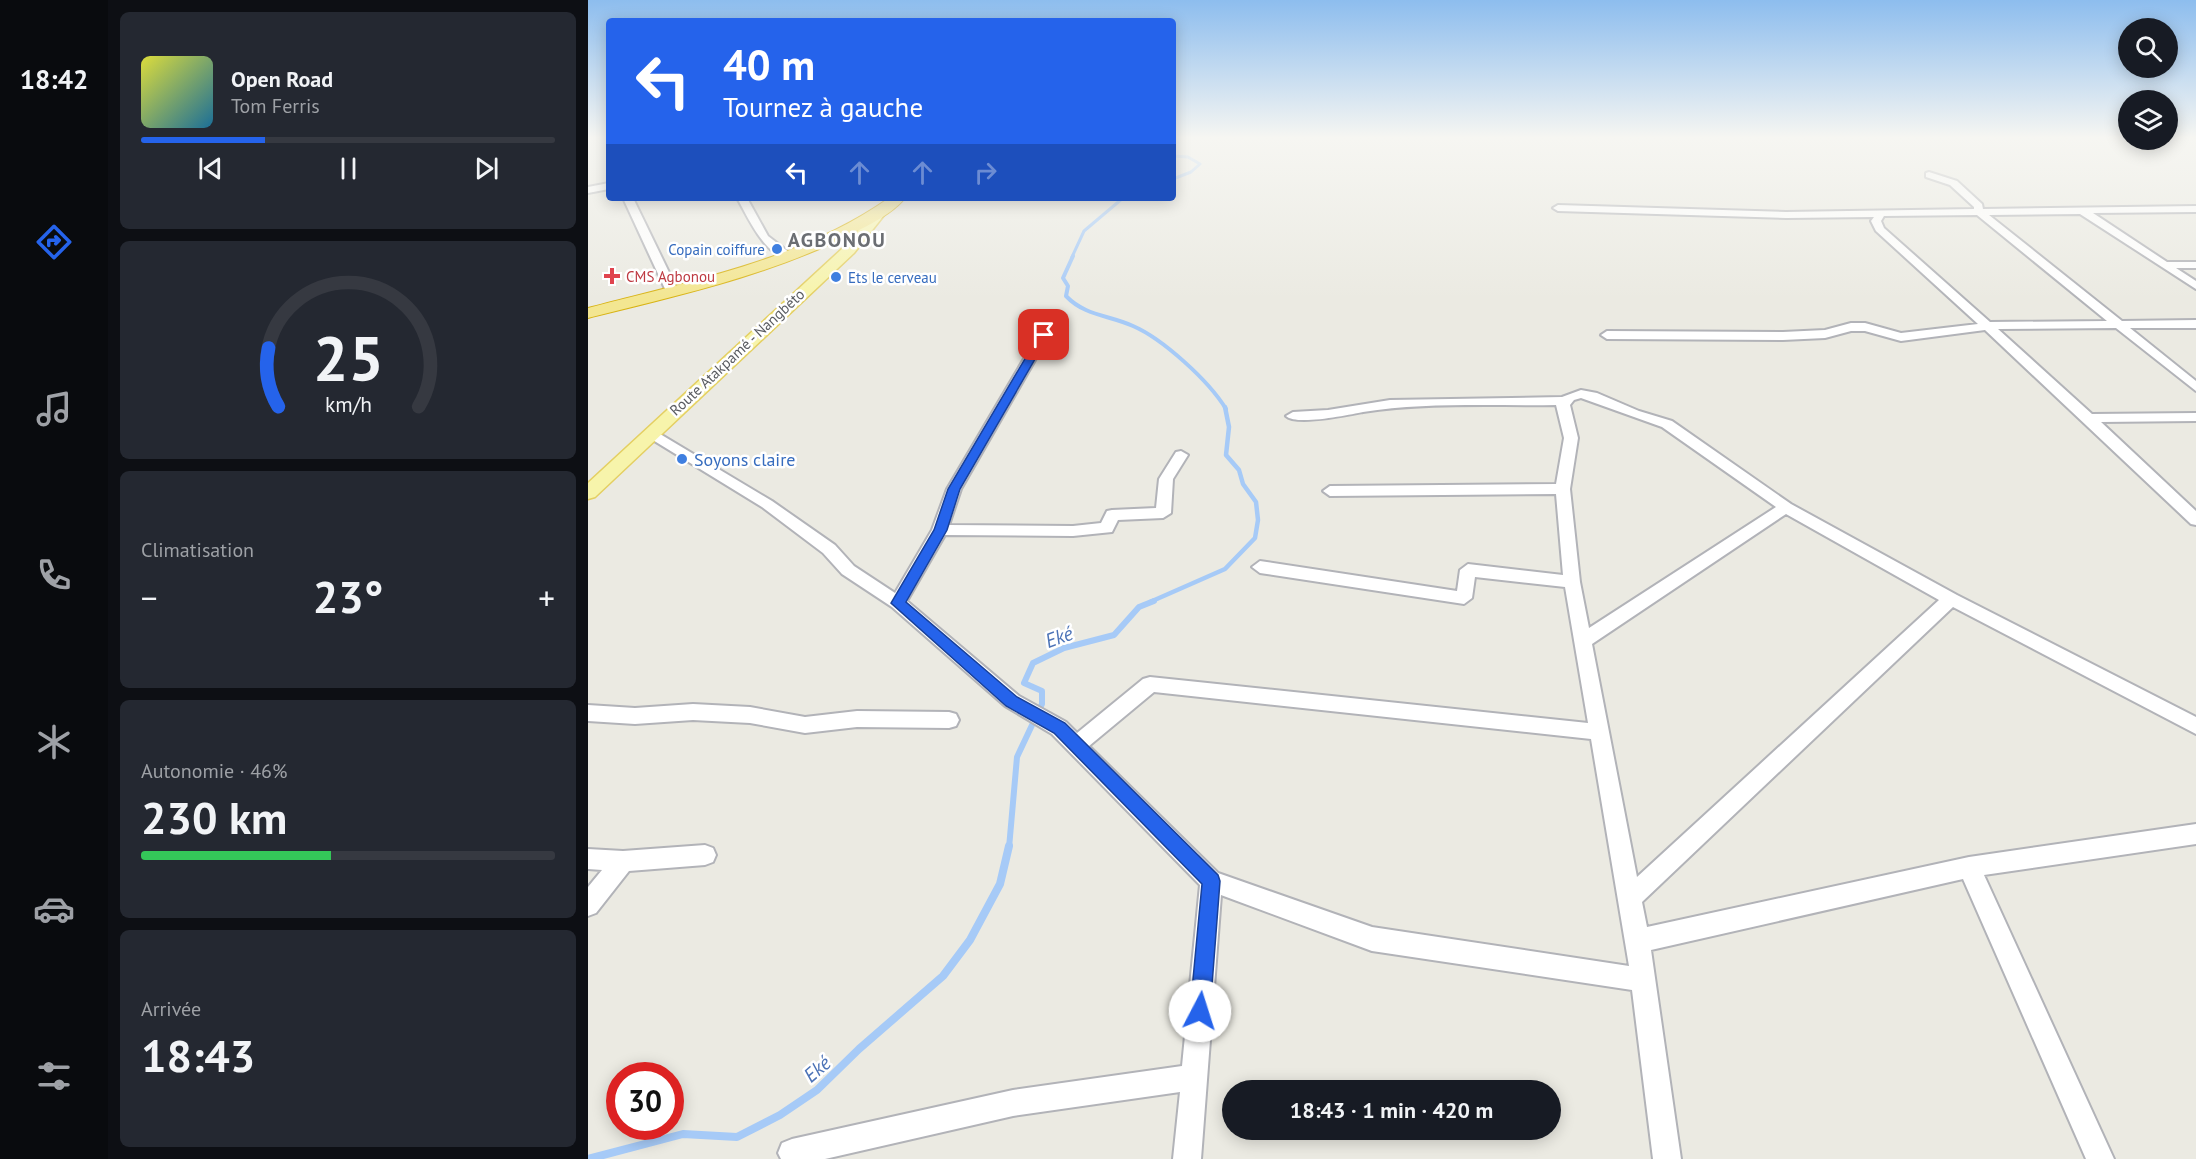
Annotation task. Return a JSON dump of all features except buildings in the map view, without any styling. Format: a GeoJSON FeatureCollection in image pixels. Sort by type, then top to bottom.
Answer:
{"type":"FeatureCollection","features":[{"type":"Feature","properties":{"kind":"highway"},"geometry":{"type":"LineString","coordinates":[[791,253],[887,204]]}},
{"type":"Feature","properties":{"kind":"highway"},"geometry":{"type":"LineString","coordinates":[[588,313],[672,291],[815,245],[887,204]]}},
{"type":"Feature","properties":{"kind":"highway"},"geometry":{"type":"LineString","coordinates":[[815,245],[837,246],[849,250]]}},
{"type":"Feature","properties":{"kind":"main road","name":"Route Atakpamé - Nangbéto"},"geometry":{"type":"LineString","coordinates":[[588,493],[849,250],[887,204]]}},
{"type":"Feature","properties":{"kind":"street"},"geometry":{"type":"LineString","coordinates":[[1966,191],[1979,206],[1978,211]]}},
{"type":"Feature","properties":{"kind":"street"},"geometry":{"type":"LineString","coordinates":[[629,201],[672,291]]}},
{"type":"Feature","properties":{"kind":"street"},"geometry":{"type":"LineString","coordinates":[[744,201],[764,238],[791,253]]}},
{"type":"Feature","properties":{"kind":"street"},"geometry":{"type":"LineString","coordinates":[[1558,208],[1786,215],[2196,209]]}},
{"type":"Feature","properties":{"kind":"street"},"geometry":{"type":"LineString","coordinates":[[1978,211],[2196,387]]}},
{"type":"Feature","properties":{"kind":"street"},"geometry":{"type":"LineString","coordinates":[[2083,211],[2196,286]]}},
{"type":"Feature","properties":{"kind":"street"},"geometry":{"type":"LineString","coordinates":[[1881,214],[1876,220],[1880,229],[2089,418],[2196,520]]}},
{"type":"Feature","properties":{"kind":"street"},"geometry":{"type":"LineString","coordinates":[[2163,265],[2196,265]]}},
{"type":"Feature","properties":{"kind":"street"},"geometry":{"type":"LineString","coordinates":[[898,603],[940,530],[954,489],[1055,315]]}},
{"type":"Feature","properties":{"kind":"street"},"geometry":{"type":"LineString","coordinates":[[1607,335],[1783,336],[1825,334],[1851,327],[1865,327],[1901,336],[1988,326],[2120,327],[2196,324]]}},
{"type":"Feature","properties":{"kind":"street"},"geometry":{"type":"LineString","coordinates":[[1667,1159],[1638,941],[1572,582],[1563,489],[1571,438],[1563,405],[1569,397],[1581,394],[1597,397],[1643,417],[1667,424],[1786,507],[1951,599],[2196,726]]}},
{"type":"Feature","properties":{"kind":"street"},"geometry":{"type":"LineString","coordinates":[[1293,416],[1350,411],[1390,404],[1561,401]]}},
{"type":"Feature","properties":{"kind":"street"},"geometry":{"type":"LineString","coordinates":[[2089,418],[2196,417]]}},
{"type":"Feature","properties":{"kind":"street"},"geometry":{"type":"LineString","coordinates":[[650,434],[767,504],[829,549],[848,570],[898,603],[1012,701],[1059,728],[1211,881],[1372,939],[1644,980]]}},
{"type":"Feature","properties":{"kind":"street"},"geometry":{"type":"LineString","coordinates":[[940,530],[1073,531],[1107,528],[1112,516],[1163,513],[1166,479],[1181,455]]}},
{"type":"Feature","properties":{"kind":"street"},"geometry":{"type":"LineString","coordinates":[[1329,491],[1563,489]]}},
{"type":"Feature","properties":{"kind":"street"},"geometry":{"type":"LineString","coordinates":[[1582,642],[1786,507]]}},
{"type":"Feature","properties":{"kind":"street"},"geometry":{"type":"LineString","coordinates":[[1260,567],[1464,598],[1468,570],[1572,582]]}},
{"type":"Feature","properties":{"kind":"street"},"geometry":{"type":"LineString","coordinates":[[1630,898],[1951,599]]}},
{"type":"Feature","properties":{"kind":"street"},"geometry":{"type":"LineString","coordinates":[[1076,745],[1150,684],[1598,732]]}},
{"type":"Feature","properties":{"kind":"street"},"geometry":{"type":"LineString","coordinates":[[588,713],[604,716],[693,712],[727,714],[805,725],[857,719],[949,720]]}},
{"type":"Feature","properties":{"kind":"street"},"geometry":{"type":"LineString","coordinates":[[1638,941],[1969,867],[2195,836]]}},
{"type":"Feature","properties":{"kind":"street"},"geometry":{"type":"LineString","coordinates":[[588,859],[623,861],[705,855]]}},
{"type":"Feature","properties":{"kind":"street"},"geometry":{"type":"LineString","coordinates":[[588,905],[623,861]]}},
{"type":"Feature","properties":{"kind":"street"},"geometry":{"type":"LineString","coordinates":[[1969,867],[2100,1159]]}},
{"type":"Feature","properties":{"kind":"street"},"geometry":{"type":"LineString","coordinates":[[1187,1159],[1211,881]]}},
{"type":"Feature","properties":{"kind":"street"},"geometry":{"type":"LineString","coordinates":[[792,1153],[1013,1103],[1194,1077]]}},
{"type":"Feature","properties":{"kind":"waterway","name":"Eké"},"geometry":{"type":"LineString","coordinates":[[1072,257],[1084,231],[1119,201]]}},
{"type":"Feature","properties":{"kind":"waterway","name":"Eké"},"geometry":{"type":"LineString","coordinates":[[1073,256],[1063,278],[1068,286],[1066,296],[1073,303],[1145,332],[1197,374],[1225,408]]}},
{"type":"Feature","properties":{"kind":"waterway","name":"Eké"},"geometry":{"type":"LineString","coordinates":[[1150,602],[1225,569],[1255,538],[1258,520],[1256,502],[1243,484],[1239,470],[1226,455],[1229,427],[1225,408]]}},
{"type":"Feature","properties":{"kind":"waterway","name":"Eké"},"geometry":{"type":"LineString","coordinates":[[1009,848],[1017,757],[1042,704],[1042,691],[1024,683],[1033,663],[1064,648],[1114,635],[1139,607],[1154,601]]}},
{"type":"Feature","properties":{"kind":"waterway","name":"Eké"},"geometry":{"type":"LineString","coordinates":[[588,1159],[683,1134],[737,1137],[780,1115],[817,1090],[859,1049],[943,976],[970,940],[1000,884],[1009,846]]}},
{"type":"Feature","properties":{"kind":"place","name":"Copain coiffure"},"geometry":{"type":"Point","coordinates":[777,249]}},
{"type":"Feature","properties":{"kind":"place","name":"CMS Agbonou"},"geometry":{"type":"Point","coordinates":[612,276]}},
{"type":"Feature","properties":{"kind":"place","name":"Ets le cerveau"},"geometry":{"type":"Point","coordinates":[836,277]}},
{"type":"Feature","properties":{"kind":"place","name":"Soyons claire"},"geometry":{"type":"Point","coordinates":[682,459]}},
{"type":"Feature","properties":{"kind":"district","name":"AGBONOU"},"geometry":{"type":"Point","coordinates":[837,240]}},
{"type":"Feature","properties":{"kind":"route"},"geometry":{"type":"LineString","coordinates":[[1044,335],[954,489],[940,530],[898,603],[1012,701],[1059,728],[1211,881],[1200,1011]]}}]}
